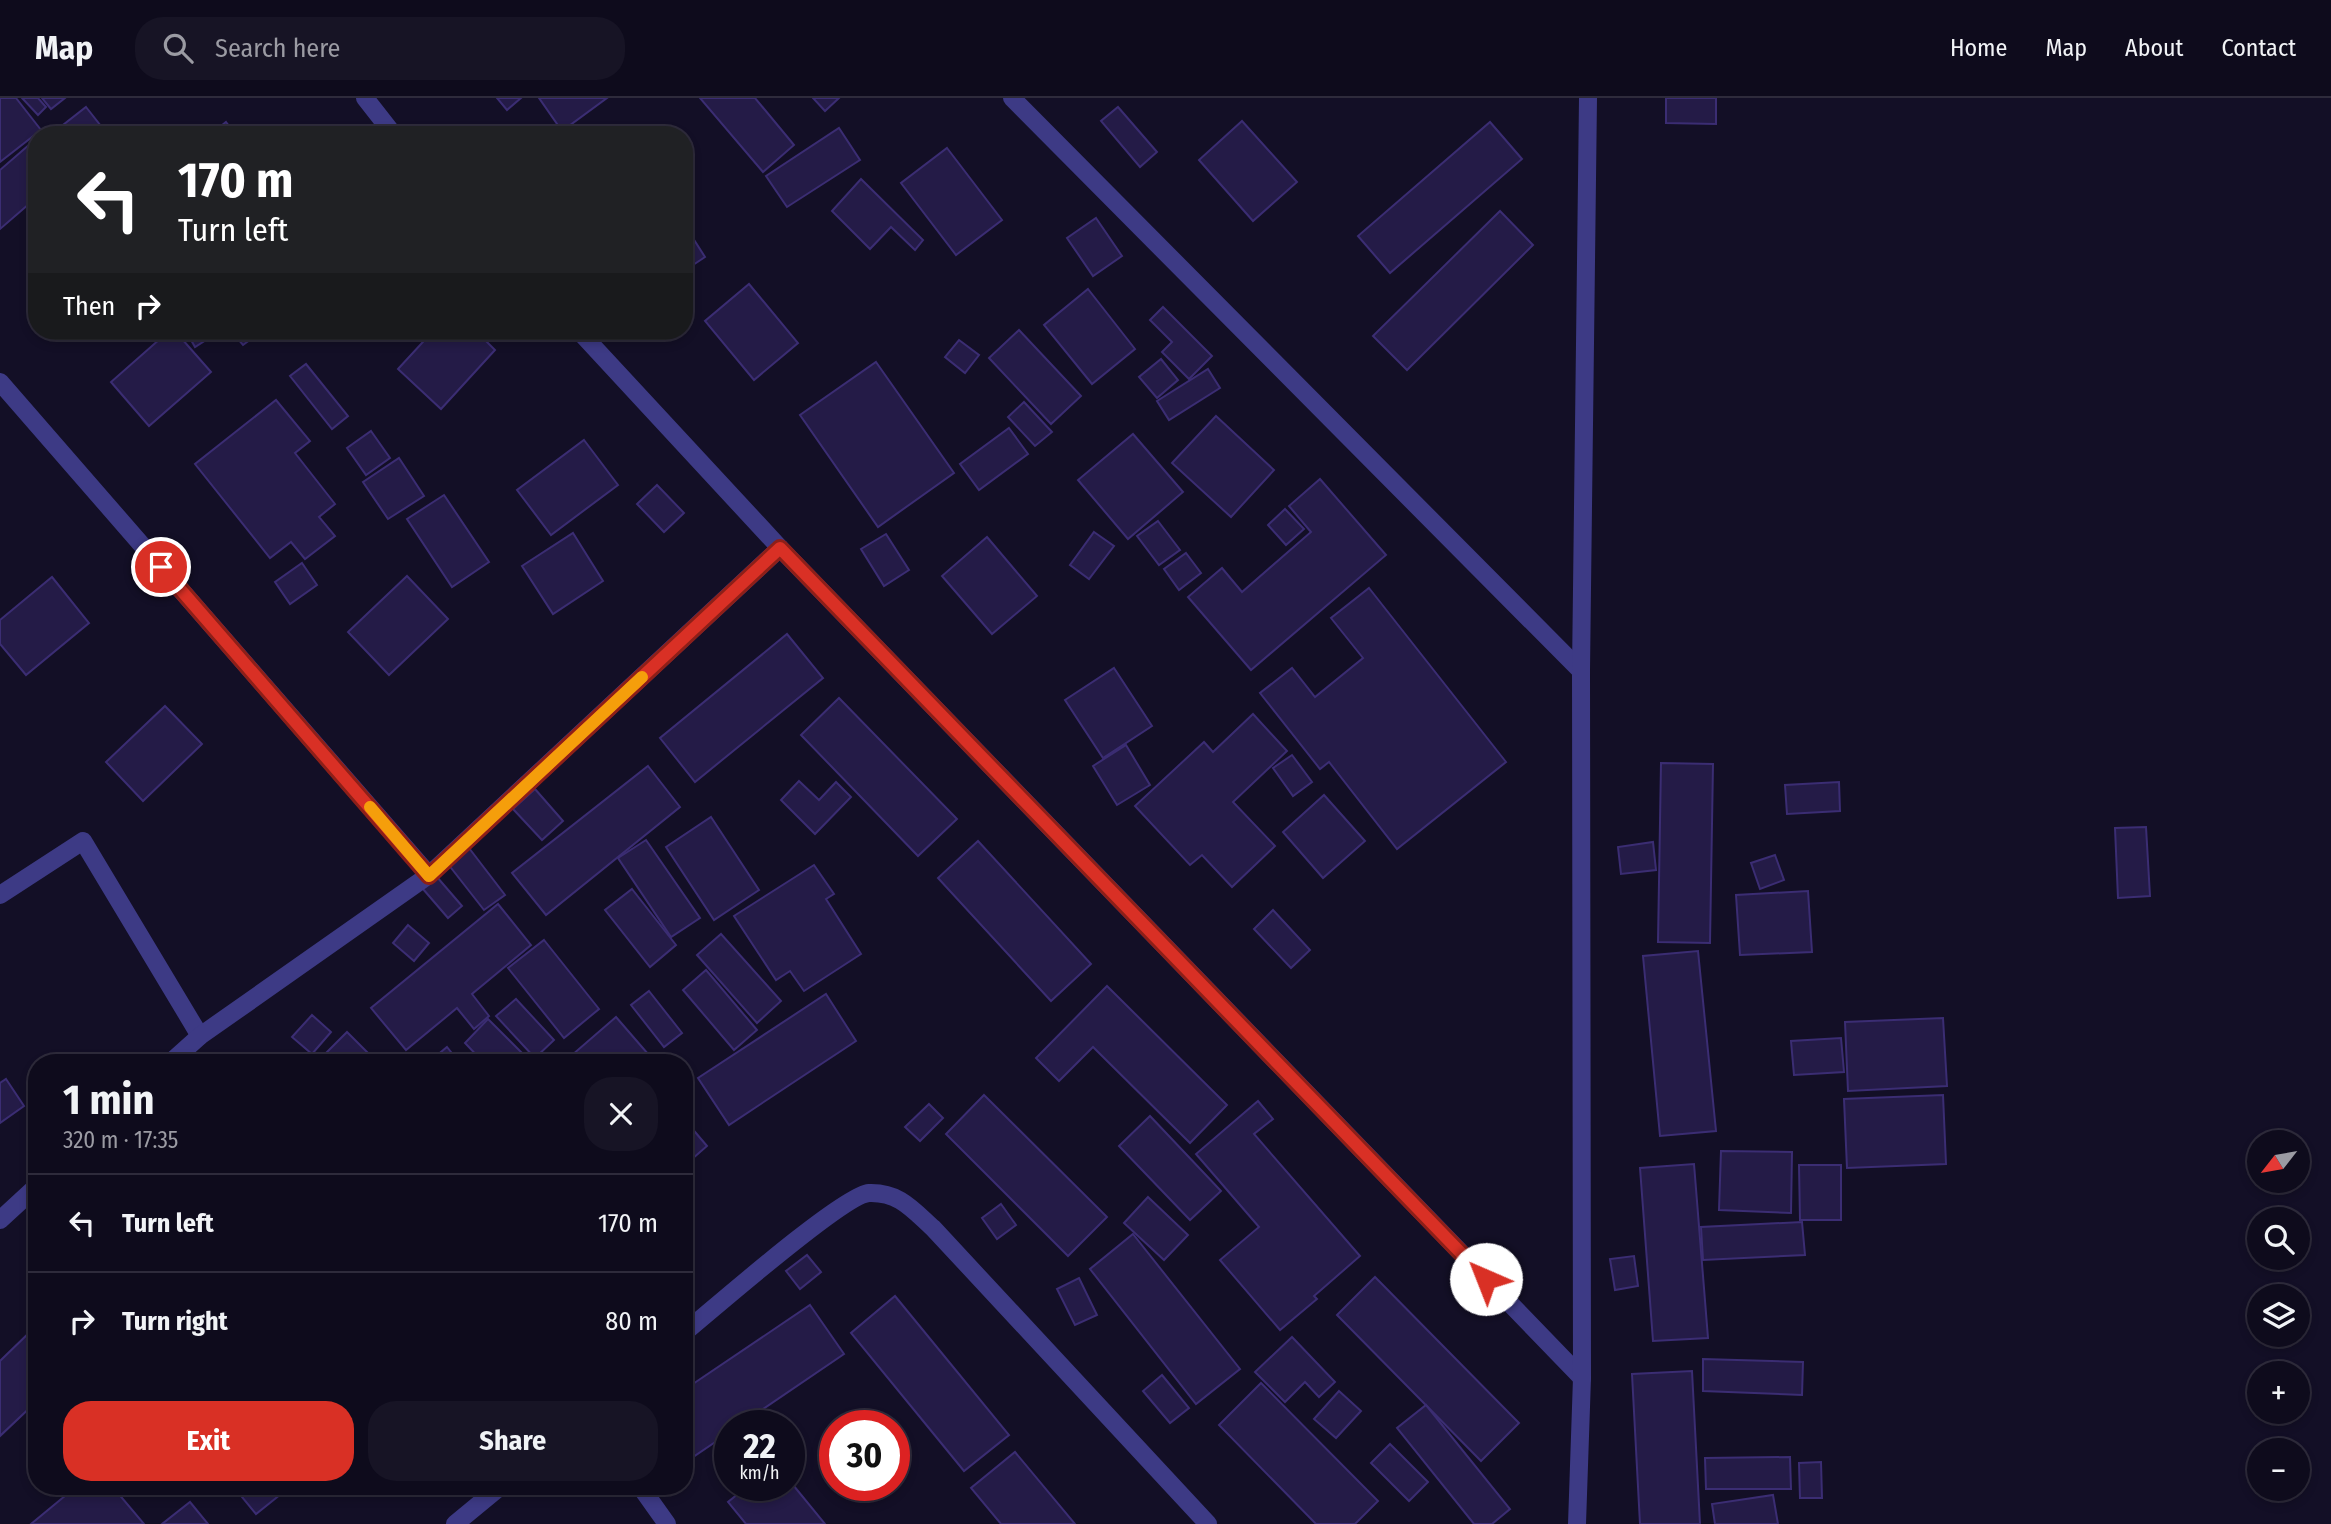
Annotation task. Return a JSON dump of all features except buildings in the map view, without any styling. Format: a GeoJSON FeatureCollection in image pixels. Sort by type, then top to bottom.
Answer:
{"type":"FeatureCollection","features":[{"type":"Feature","properties":{"kind":"street"},"geometry":{"type":"LineString","coordinates":[[365,98],[387,126]]}},
{"type":"Feature","properties":{"kind":"street"},"geometry":{"type":"LineString","coordinates":[[1012,98],[1581,671]]}},
{"type":"Feature","properties":{"kind":"street"},"geometry":{"type":"LineString","coordinates":[[1577,1524],[1582,1378],[1581,671],[1588,98]]}},
{"type":"Feature","properties":{"kind":"street"},"geometry":{"type":"LineString","coordinates":[[587,340],[780,548],[1582,1378]]}},
{"type":"Feature","properties":{"kind":"street"},"geometry":{"type":"LineString","coordinates":[[0,382],[429,876]]}},
{"type":"Feature","properties":{"kind":"street"},"geometry":{"type":"LineString","coordinates":[[180,1054],[200,1036],[429,876],[780,548]]}},
{"type":"Feature","properties":{"kind":"street"},"geometry":{"type":"LineString","coordinates":[[0,895],[83,841],[200,1036]]}},
{"type":"Feature","properties":{"kind":"street"},"geometry":{"type":"LineString","coordinates":[[693,1326],[829,1216],[866,1193],[898,1197],[933,1228],[1208,1524]]}},
{"type":"Feature","properties":{"kind":"street"},"geometry":{"type":"LineString","coordinates":[[0,1220],[28,1194]]}},
{"type":"Feature","properties":{"kind":"street"},"geometry":{"type":"LineString","coordinates":[[455,1524],[490,1495]]}},
{"type":"Feature","properties":{"kind":"street"},"geometry":{"type":"LineString","coordinates":[[646,1495],[667,1524]]}},
{"type":"Feature","properties":{"kind":"slow traffic"},"geometry":{"type":"LineString","coordinates":[[370,807],[429,876],[642,677]]}},
{"type":"Feature","properties":{"kind":"route"},"geometry":{"type":"LineString","coordinates":[[161,567],[429,876],[780,548],[1486,1279]]}}]}
